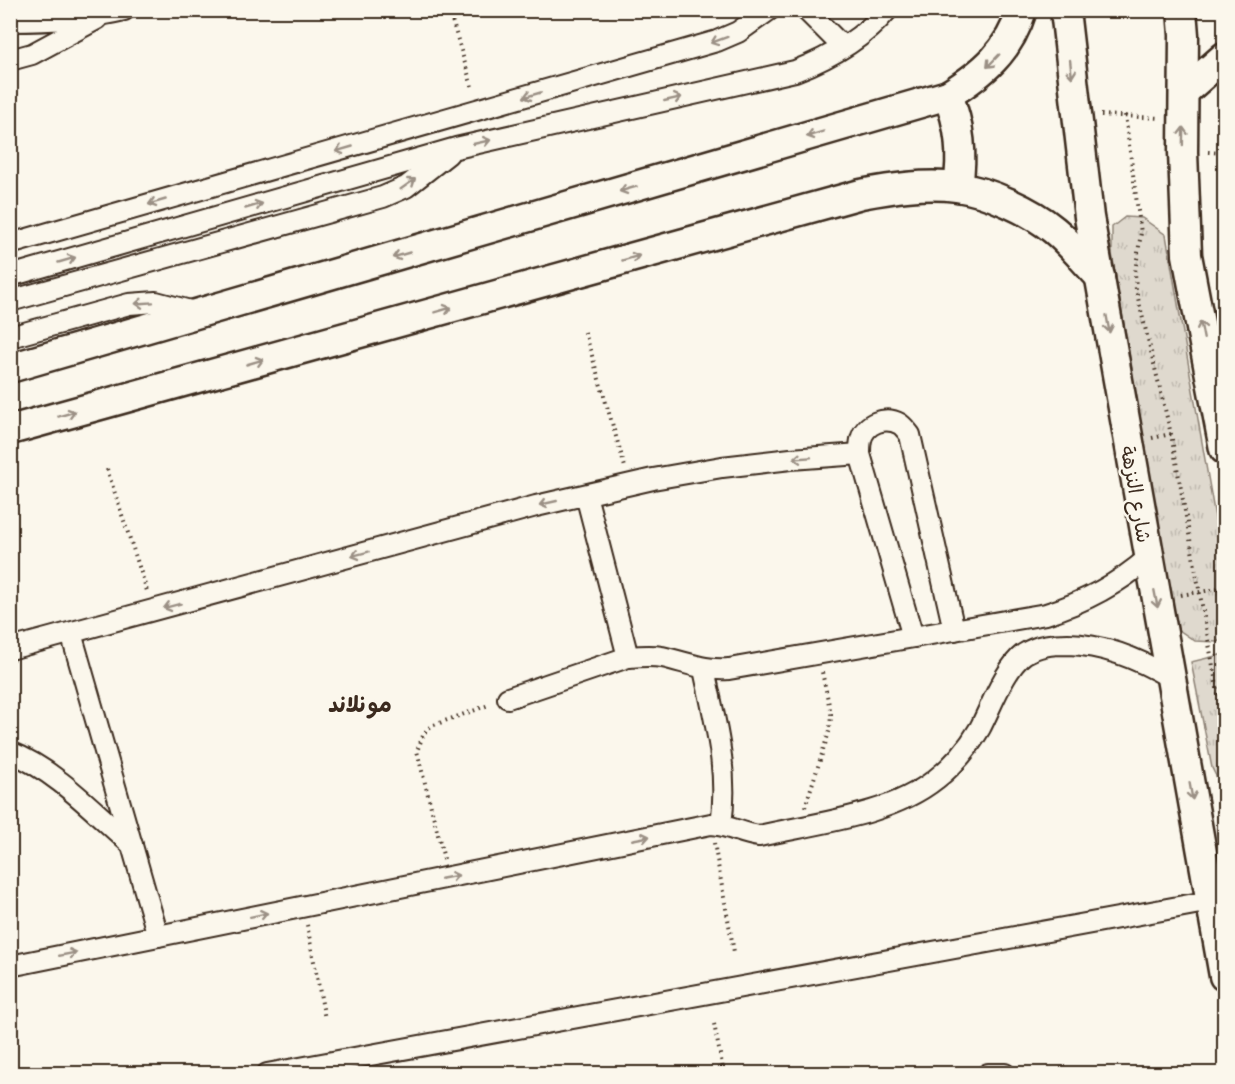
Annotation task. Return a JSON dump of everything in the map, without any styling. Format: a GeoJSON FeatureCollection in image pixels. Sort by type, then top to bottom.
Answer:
{"type":"FeatureCollection","features":[{"type":"Feature","properties":{"kind":"street"},"geometry":{"type":"LineString","coordinates":[[10,21],[105,15],[124,10]]}},
{"type":"Feature","properties":{"kind":"street"},"geometry":{"type":"LineString","coordinates":[[10,244],[717,40],[738,32],[769,10]]}},
{"type":"Feature","properties":{"kind":"street"},"geometry":{"type":"LineString","coordinates":[[806,10],[843,47]]}},
{"type":"Feature","properties":{"kind":"street"},"geometry":{"type":"LineString","coordinates":[[10,276],[456,148],[795,71],[820,61],[843,47],[864,32],[887,10]]}},
{"type":"Feature","properties":{"kind":"street"},"geometry":{"type":"LineString","coordinates":[[10,368],[948,95],[976,77],[1000,53],[1018,24],[1022,10]]}},
{"type":"Feature","properties":{"kind":"street","name":"شارع النزهة"},"geometry":{"type":"LineString","coordinates":[[1065,10],[1089,217],[1148,558],[1218,898],[1224,975]]}},
{"type":"Feature","properties":{"kind":"street"},"geometry":{"type":"LineString","coordinates":[[1182,10],[1183,152],[1188,255],[1224,449]]}},
{"type":"Feature","properties":{"kind":"street"},"geometry":{"type":"LineString","coordinates":[[10,60],[32,54],[105,15]]}},
{"type":"Feature","properties":{"kind":"street"},"geometry":{"type":"LineString","coordinates":[[1184,106],[1224,57]]}},
{"type":"Feature","properties":{"kind":"street"},"geometry":{"type":"LineString","coordinates":[[948,95],[955,114],[960,141],[961,169],[958,187]]}},
{"type":"Feature","properties":{"kind":"street"},"geometry":{"type":"LineString","coordinates":[[10,301],[383,197],[406,187],[456,148]]}},
{"type":"Feature","properties":{"kind":"street"},"geometry":{"type":"LineString","coordinates":[[10,430],[889,188],[958,187],[987,195],[1025,212],[1055,231],[1100,277]]}},
{"type":"Feature","properties":{"kind":"street"},"geometry":{"type":"LineString","coordinates":[[10,338],[129,304],[156,302],[201,314]]}},
{"type":"Feature","properties":{"kind":"street"},"geometry":{"type":"LineString","coordinates":[[913,637],[860,454],[861,438],[867,428],[878,421],[890,420],[902,425],[910,435],[954,630]]}},
{"type":"Feature","properties":{"kind":"street"},"geometry":{"type":"LineString","coordinates":[[10,650],[525,509],[722,467],[860,454]]}},
{"type":"Feature","properties":{"kind":"street"},"geometry":{"type":"LineString","coordinates":[[586,495],[628,657]]}},
{"type":"Feature","properties":{"kind":"street"},"geometry":{"type":"LineString","coordinates":[[508,698],[628,657],[662,657],[704,669],[729,669],[1046,614],[1079,603],[1111,587],[1148,558]]}},
{"type":"Feature","properties":{"kind":"street"},"geometry":{"type":"LineString","coordinates":[[1046,614],[1052,644]]}},
{"type":"Feature","properties":{"kind":"street"},"geometry":{"type":"LineString","coordinates":[[71,633],[158,936]]}},
{"type":"Feature","properties":{"kind":"street"},"geometry":{"type":"LineString","coordinates":[[10,966],[716,824],[759,836],[877,810],[908,798],[935,780],[959,757],[978,730],[1012,668],[1022,656],[1036,647],[1052,644],[1077,644],[1126,655],[1171,678]]}},
{"type":"Feature","properties":{"kind":"street"},"geometry":{"type":"LineString","coordinates":[[704,669],[725,786],[716,824]]}},
{"type":"Feature","properties":{"kind":"street"},"geometry":{"type":"LineString","coordinates":[[10,752],[41,768],[63,784],[132,844]]}},
{"type":"Feature","properties":{"kind":"street"},"geometry":{"type":"LineString","coordinates":[[267,1074],[1218,898]]}},
{"type":"Feature","properties":{"kind":"street"},"geometry":{"type":"LineString","coordinates":[[988,1074],[1005,1074]]}},
{"type":"Feature","properties":{"kind":"path"},"geometry":{"type":"LineString","coordinates":[[449,10],[479,110]]}},
{"type":"Feature","properties":{"kind":"path"},"geometry":{"type":"LineString","coordinates":[[1077,116],[1125,115],[1184,106]]}},
{"type":"Feature","properties":{"kind":"path"},"geometry":{"type":"LineString","coordinates":[[1125,115],[1141,233],[1136,290],[1171,435],[1224,727]]}},
{"type":"Feature","properties":{"kind":"path"},"geometry":{"type":"LineString","coordinates":[[585,332],[630,485]]}},
{"type":"Feature","properties":{"kind":"path"},"geometry":{"type":"LineString","coordinates":[[107,469],[154,610]]}},
{"type":"Feature","properties":{"kind":"path"},"geometry":{"type":"LineString","coordinates":[[1156,599],[1224,588]]}},
{"type":"Feature","properties":{"kind":"path"},"geometry":{"type":"LineString","coordinates":[[798,827],[830,729],[831,714],[819,653]]}},
{"type":"Feature","properties":{"kind":"path"},"geometry":{"type":"LineString","coordinates":[[449,877],[417,751],[419,742],[431,726],[508,698]]}},
{"type":"Feature","properties":{"kind":"path"},"geometry":{"type":"LineString","coordinates":[[716,824],[734,952]]}},
{"type":"Feature","properties":{"kind":"path"},"geometry":{"type":"LineString","coordinates":[[303,906],[325,1019]]}},
{"type":"Feature","properties":{"kind":"path"},"geometry":{"type":"LineString","coordinates":[[714,1024],[724,1074]]}},
{"type":"Feature","properties":{"kind":"green space"},"geometry":{"type":"Polygon","coordinates":[[[1125,217],[1142,218],[1166,235],[1224,569],[1224,635],[1218,642],[1195,641],[1176,628],[1112,254],[1112,227],[1125,217]]]}},
{"type":"Feature","properties":{"kind":"green space"},"geometry":{"type":"Polygon","coordinates":[[[1224,654],[1224,792],[1212,768],[1191,662],[1224,654]]]}},
{"type":"Feature","properties":{"kind":"district","name":"مونلاند"},"geometry":{"type":"Point","coordinates":[360,703]}}]}
